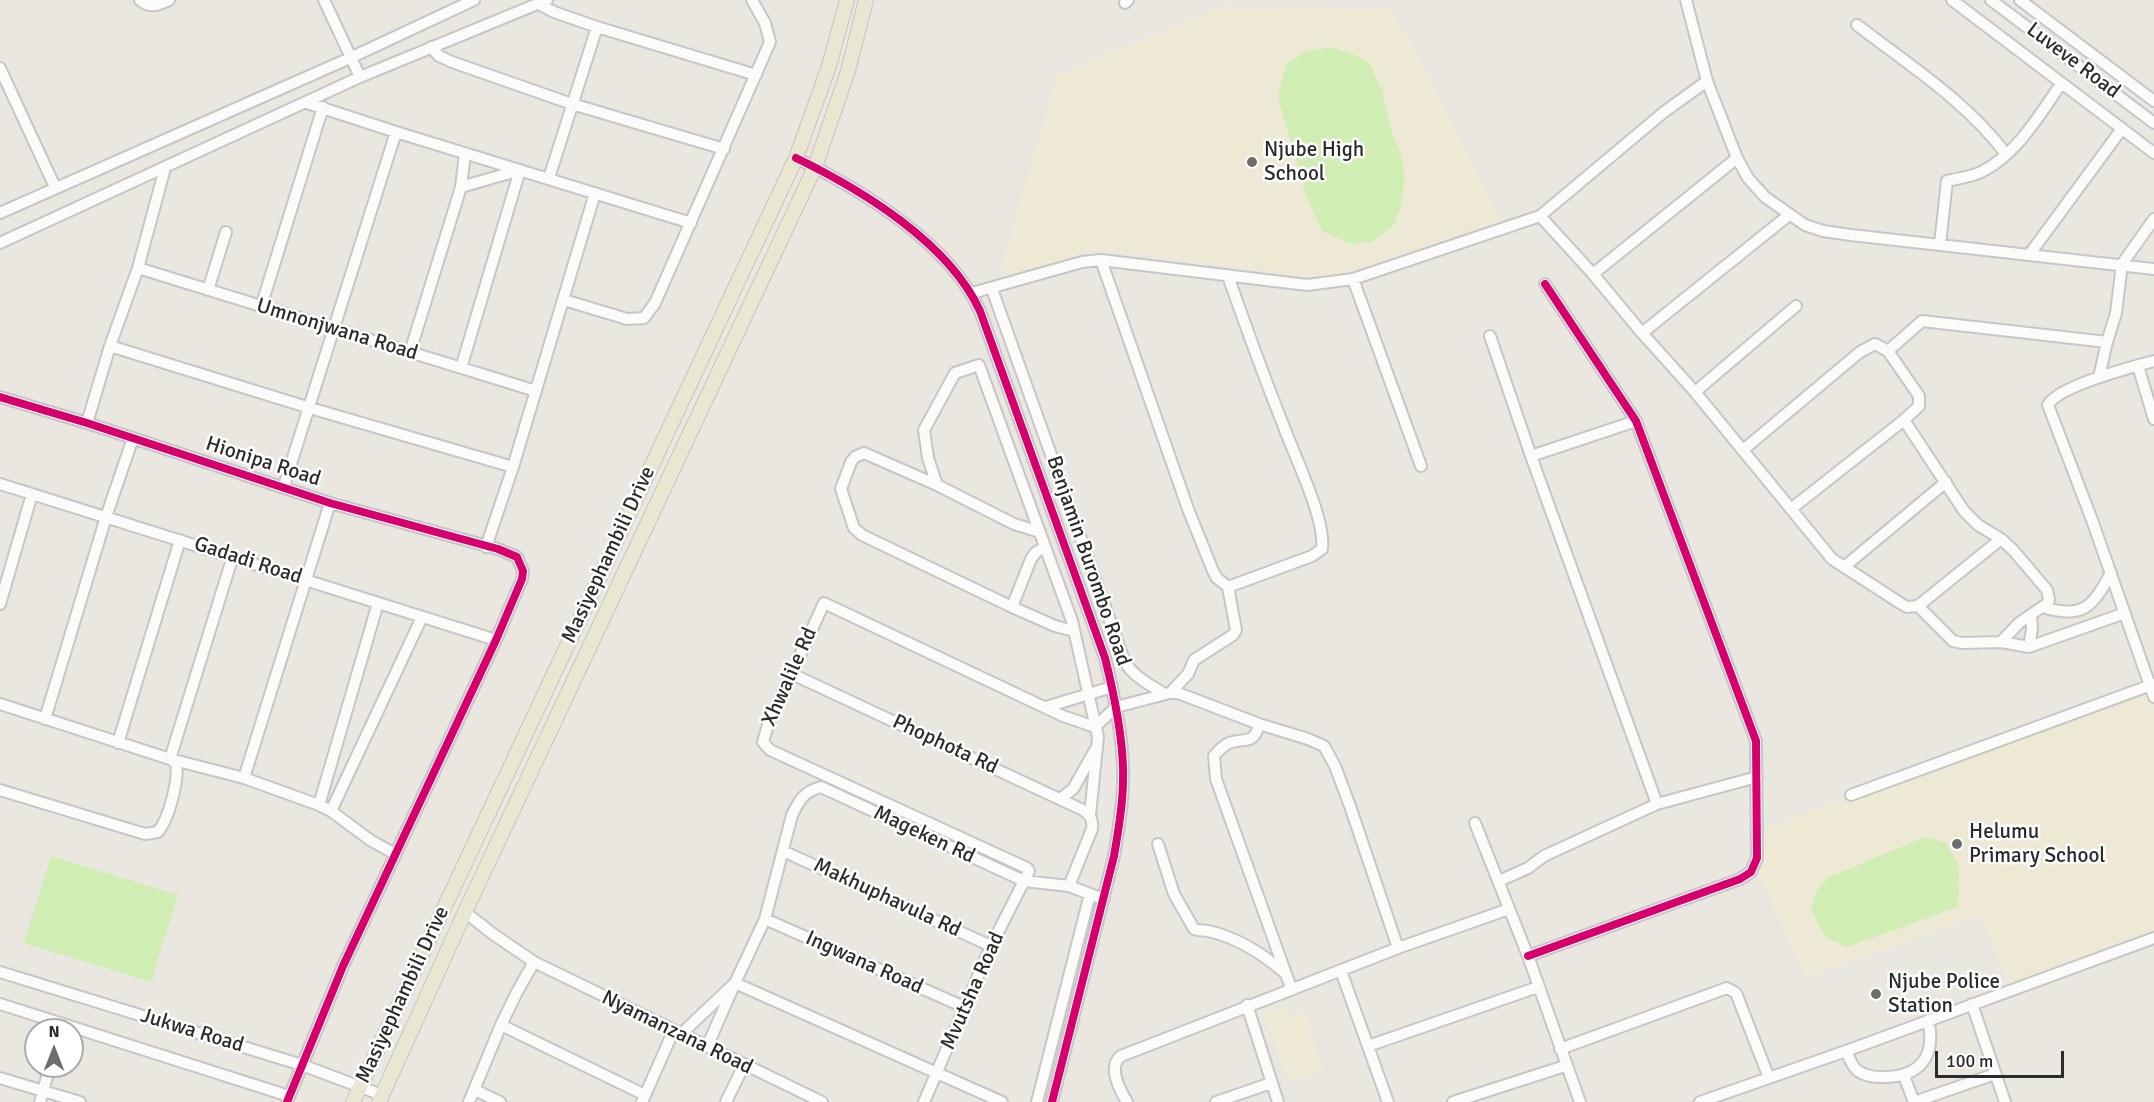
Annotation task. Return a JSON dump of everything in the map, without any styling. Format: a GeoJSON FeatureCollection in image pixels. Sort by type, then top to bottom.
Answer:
{"type":"FeatureCollection","features":[{"type":"Feature","properties":{"kind":"main road","name":"Masiyephambili Drive"},"geometry":{"type":"LineString","coordinates":[[353,1102],[796,158],[829,66],[847,0]]}},
{"type":"Feature","properties":{"kind":"main road","name":"Masiyephambili Drive"},"geometry":{"type":"LineString","coordinates":[[381,1099],[465,912],[815,167],[848,71],[866,0]]}},
{"type":"Feature","properties":{"kind":"street"},"geometry":{"type":"LineString","coordinates":[[140,0],[149,6],[169,0]]}},
{"type":"Feature","properties":{"kind":"street"},"geometry":{"type":"LineString","coordinates":[[324,0],[360,77]]}},
{"type":"Feature","properties":{"kind":"street"},"geometry":{"type":"LineString","coordinates":[[0,213],[474,0]]}},
{"type":"Feature","properties":{"kind":"street"},"geometry":{"type":"LineString","coordinates":[[564,300],[627,319],[644,318],[656,303],[770,42],[765,23],[752,0]]}},
{"type":"Feature","properties":{"kind":"street"},"geometry":{"type":"LineString","coordinates":[[1686,0],[1707,81],[1737,158],[1755,187],[1805,225],[1823,231],[2154,268]]}},
{"type":"Feature","properties":{"kind":"street"},"geometry":{"type":"LineString","coordinates":[[1952,0],[2154,153]]}},
{"type":"Feature","properties":{"kind":"street","name":"Luveve Road"},"geometry":{"type":"LineString","coordinates":[[1991,0],[2154,123]]}},
{"type":"Feature","properties":{"kind":"street","name":"Luveve Road"},"geometry":{"type":"LineString","coordinates":[[2020,0],[2154,101]]}},
{"type":"Feature","properties":{"kind":"street"},"geometry":{"type":"LineString","coordinates":[[0,243],[360,77],[542,2],[554,12],[597,27],[756,75]]}},
{"type":"Feature","properties":{"kind":"street"},"geometry":{"type":"LineString","coordinates":[[1857,25],[1966,109],[2006,154]]}},
{"type":"Feature","properties":{"kind":"street"},"geometry":{"type":"LineString","coordinates":[[549,178],[597,27]]}},
{"type":"Feature","properties":{"kind":"street"},"geometry":{"type":"LineString","coordinates":[[431,46],[439,56],[452,62],[572,104],[724,149]]}},
{"type":"Feature","properties":{"kind":"street"},"geometry":{"type":"LineString","coordinates":[[0,68],[55,187]]}},
{"type":"Feature","properties":{"kind":"street"},"geometry":{"type":"LineString","coordinates":[[972,293],[1082,262],[1101,260],[1307,285],[1353,279],[1540,216],[1664,112],[1707,81]]}},
{"type":"Feature","properties":{"kind":"street"},"geometry":{"type":"LineString","coordinates":[[1940,244],[1947,181],[1981,172],[2006,154],[2037,119],[2061,84]]}},
{"type":"Feature","properties":{"kind":"street"},"geometry":{"type":"LineString","coordinates":[[307,103],[690,223]]}},
{"type":"Feature","properties":{"kind":"street"},"geometry":{"type":"LineString","coordinates":[[261,307],[323,107]]}},
{"type":"Feature","properties":{"kind":"street"},"geometry":{"type":"LineString","coordinates":[[2029,255],[2121,130]]}},
{"type":"Feature","properties":{"kind":"street"},"geometry":{"type":"LineString","coordinates":[[284,486],[396,132]]}},
{"type":"Feature","properties":{"kind":"street"},"geometry":{"type":"LineString","coordinates":[[410,352],[461,187],[465,153]]}},
{"type":"Feature","properties":{"kind":"street","name":"Benjamin Burombo Road"},"geometry":{"type":"LineString","coordinates":[[796,158],[859,192],[905,224],[937,252],[972,293],[1104,658],[1112,687],[1120,734],[1123,781],[1118,835],[1052,1102]]}},
{"type":"Feature","properties":{"kind":"street"},"geometry":{"type":"LineString","coordinates":[[1593,274],[1737,158]]}},
{"type":"Feature","properties":{"kind":"street"},"geometry":{"type":"LineString","coordinates":[[87,423],[110,346],[138,268],[165,168]]}},
{"type":"Feature","properties":{"kind":"street"},"geometry":{"type":"LineString","coordinates":[[461,187],[520,170]]}},
{"type":"Feature","properties":{"kind":"street"},"geometry":{"type":"LineString","coordinates":[[461,368],[520,170]]}},
{"type":"Feature","properties":{"kind":"street"},"geometry":{"type":"LineString","coordinates":[[486,547],[513,467],[596,194]]}},
{"type":"Feature","properties":{"kind":"street"},"geometry":{"type":"LineString","coordinates":[[1642,333],[1789,215]]}},
{"type":"Feature","properties":{"kind":"street"},"geometry":{"type":"LineString","coordinates":[[1540,216],[1695,392],[1833,559],[1844,567],[1900,603],[1913,608],[2001,538]]}},
{"type":"Feature","properties":{"kind":"street"},"geometry":{"type":"LineString","coordinates":[[2099,377],[2116,313],[2122,264],[2154,219]]}},
{"type":"Feature","properties":{"kind":"street"},"geometry":{"type":"LineString","coordinates":[[208,290],[226,232]]}},
{"type":"Feature","properties":{"kind":"street"},"geometry":{"type":"LineString","coordinates":[[1101,260],[1188,508],[1213,571],[1217,578],[1228,587],[1236,630],[1233,635],[1194,660],[1188,674],[1167,693]]}},
{"type":"Feature","properties":{"kind":"street","name":"Umnonjwana Road"},"geometry":{"type":"LineString","coordinates":[[138,268],[536,391]]}},
{"type":"Feature","properties":{"kind":"street"},"geometry":{"type":"LineString","coordinates":[[1227,276],[1297,458],[1323,540],[1322,549],[1312,556],[1228,587]]}},
{"type":"Feature","properties":{"kind":"street"},"geometry":{"type":"LineString","coordinates":[[1353,279],[1421,466]]}},
{"type":"Feature","properties":{"kind":"street"},"geometry":{"type":"LineString","coordinates":[[1528,956],[1740,879],[1751,872],[1757,858],[1756,741],[1636,421],[1545,284]]}},
{"type":"Feature","properties":{"kind":"street"},"geometry":{"type":"LineString","coordinates":[[992,289],[1124,660],[1128,669],[1135,675],[1167,693]]}},
{"type":"Feature","properties":{"kind":"street"},"geometry":{"type":"LineString","coordinates":[[1695,392],[1796,306]]}},
{"type":"Feature","properties":{"kind":"street"},"geometry":{"type":"LineString","coordinates":[[1887,351],[1922,321],[2107,342]]}},
{"type":"Feature","properties":{"kind":"street"},"geometry":{"type":"LineString","coordinates":[[1490,336],[1657,804]]}},
{"type":"Feature","properties":{"kind":"street"},"geometry":{"type":"LineString","coordinates":[[1743,450],[1860,352],[1875,344],[1887,351],[1919,396],[1919,406],[1791,509]]}},
{"type":"Feature","properties":{"kind":"street"},"geometry":{"type":"LineString","coordinates":[[110,346],[310,408],[513,467]]}},
{"type":"Feature","properties":{"kind":"street"},"geometry":{"type":"LineString","coordinates":[[2154,361],[2099,377],[2060,395],[2048,405],[2152,685],[2154,697]]}},
{"type":"Feature","properties":{"kind":"street"},"geometry":{"type":"LineString","coordinates":[[937,485],[928,458],[924,430],[955,373],[979,365],[1069,611],[1089,694],[1098,744],[1088,840],[1070,886]]}},
{"type":"Feature","properties":{"kind":"street"},"geometry":{"type":"LineString","coordinates":[[2138,366],[2154,419]]}},
{"type":"Feature","properties":{"kind":"street","name":"Hionipa Road"},"geometry":{"type":"LineString","coordinates":[[0,397],[284,486],[330,503],[517,557],[523,571],[522,579],[496,640]]}},
{"type":"Feature","properties":{"kind":"street"},"geometry":{"type":"LineString","coordinates":[[1904,420],[1964,511],[1978,525],[2001,538],[2047,590],[2049,598],[2043,607],[2019,623],[2001,642]]}},
{"type":"Feature","properties":{"kind":"street"},"geometry":{"type":"LineString","coordinates":[[1531,456],[1636,421]]}},
{"type":"Feature","properties":{"kind":"street"},"geometry":{"type":"LineString","coordinates":[[45,719],[106,517],[133,438]]}},
{"type":"Feature","properties":{"kind":"street"},"geometry":{"type":"LineString","coordinates":[[1040,532],[1014,524],[937,485],[864,453],[855,457],[851,462],[841,489],[854,528],[861,535],[1012,607],[1055,626],[1074,631]]}},
{"type":"Feature","properties":{"kind":"street"},"geometry":{"type":"LineString","coordinates":[[1844,567],[1946,482]]}},
{"type":"Feature","properties":{"kind":"street","name":"Gadadi Road"},"geometry":{"type":"LineString","coordinates":[[0,484],[180,540],[232,559],[496,640]]}},
{"type":"Feature","properties":{"kind":"street"},"geometry":{"type":"LineString","coordinates":[[0,604],[32,494]]}},
{"type":"Feature","properties":{"kind":"street"},"geometry":{"type":"LineString","coordinates":[[244,778],[330,503]]}},
{"type":"Feature","properties":{"kind":"street"},"geometry":{"type":"LineString","coordinates":[[118,743],[180,540]]}},
{"type":"Feature","properties":{"kind":"street"},"geometry":{"type":"LineString","coordinates":[[1012,607],[1031,559],[1036,552],[1045,547]]}},
{"type":"Feature","properties":{"kind":"street"},"geometry":{"type":"LineString","coordinates":[[171,759],[232,559]]}},
{"type":"Feature","properties":{"kind":"street"},"geometry":{"type":"LineString","coordinates":[[2043,607],[2075,613],[2089,607],[2111,573]]}},
{"type":"Feature","properties":{"kind":"street"},"geometry":{"type":"LineString","coordinates":[[319,805],[378,603]]}},
{"type":"Feature","properties":{"kind":"street","name":"Xhwalile Rd"},"geometry":{"type":"LineString","coordinates":[[1024,881],[1028,874],[1027,868],[766,747],[763,742],[764,735],[824,603],[1078,723],[1095,727]]}},
{"type":"Feature","properties":{"kind":"street"},"geometry":{"type":"LineString","coordinates":[[1918,606],[1953,641],[1962,644],[2001,642],[2029,647],[2125,612]]}},
{"type":"Feature","properties":{"kind":"street"},"geometry":{"type":"LineString","coordinates":[[2029,647],[2032,629],[2031,615]]}},
{"type":"Feature","properties":{"kind":"street"},"geometry":{"type":"LineString","coordinates":[[331,811],[422,617]]}},
{"type":"Feature","properties":{"kind":"street"},"geometry":{"type":"LineString","coordinates":[[84,1033],[288,1099],[343,966],[496,640]]}},
{"type":"Feature","properties":{"kind":"street","name":"Phophota Rd"},"geometry":{"type":"LineString","coordinates":[[792,674],[1061,798],[1091,819]]}},
{"type":"Feature","properties":{"kind":"street"},"geometry":{"type":"LineString","coordinates":[[1851,795],[2152,685]]}},
{"type":"Feature","properties":{"kind":"street"},"geometry":{"type":"LineString","coordinates":[[1046,707],[1112,687]]}},
{"type":"Feature","properties":{"kind":"street"},"geometry":{"type":"LineString","coordinates":[[1095,727],[1116,707],[1167,693],[1178,693],[1324,746],[1335,766],[1350,806],[1398,948]]}},
{"type":"Feature","properties":{"kind":"street"},"geometry":{"type":"LineString","coordinates":[[0,704],[118,743],[244,778],[319,805],[395,854]]}},
{"type":"Feature","properties":{"kind":"street"},"geometry":{"type":"LineString","coordinates":[[1259,724],[1254,737],[1230,743],[1220,749],[1214,756],[1214,767],[1216,779],[1291,988]]}},
{"type":"Feature","properties":{"kind":"street"},"geometry":{"type":"LineString","coordinates":[[1061,798],[1076,784],[1098,744]]}},
{"type":"Feature","properties":{"kind":"street"},"geometry":{"type":"LineString","coordinates":[[0,790],[145,834],[152,834],[158,832],[164,823],[177,777],[176,763],[171,759]]}},
{"type":"Feature","properties":{"kind":"street"},"geometry":{"type":"LineString","coordinates":[[1499,881],[1528,868],[1544,856],[1657,804],[1757,777]]}},
{"type":"Feature","properties":{"kind":"street","name":"Mageken Rd"},"geometry":{"type":"LineString","coordinates":[[783,850],[792,815],[800,799],[813,789],[821,788],[1024,881],[1070,886],[1103,899]]}},
{"type":"Feature","properties":{"kind":"street"},"geometry":{"type":"LineString","coordinates":[[1475,823],[1528,956],[1565,1066],[1580,1102]]}},
{"type":"Feature","properties":{"kind":"street"},"geometry":{"type":"LineString","coordinates":[[1158,844],[1174,894],[1194,929],[1207,930],[1240,943],[1263,955],[1286,973]]}},
{"type":"Feature","properties":{"kind":"street"},"geometry":{"type":"LineString","coordinates":[[708,1047],[765,918],[783,850]]}},
{"type":"Feature","properties":{"kind":"street","name":"Makhuphavula Rd"},"geometry":{"type":"LineString","coordinates":[[783,850],[991,946]]}},
{"type":"Feature","properties":{"kind":"street","name":"Mvutsha Road"},"geometry":{"type":"LineString","coordinates":[[924,1102],[991,946],[1024,881]]}},
{"type":"Feature","properties":{"kind":"street"},"geometry":{"type":"LineString","coordinates":[[1037,1102],[1090,894]]}},
{"type":"Feature","properties":{"kind":"street"},"geometry":{"type":"LineString","coordinates":[[1127,1102],[1118,1087],[1115,1072],[1118,1058],[1291,988],[1509,909]]}},
{"type":"Feature","properties":{"kind":"street","name":"Nyamanzana Road"},"geometry":{"type":"LineString","coordinates":[[465,912],[534,963],[708,1047],[805,1098],[822,1102]]}},
{"type":"Feature","properties":{"kind":"street","name":"Ingwana Road"},"geometry":{"type":"LineString","coordinates":[[765,918],[964,1007]]}},
{"type":"Feature","properties":{"kind":"street"},"geometry":{"type":"LineString","coordinates":[[1700,1102],[2154,938]]}},
{"type":"Feature","properties":{"kind":"street"},"geometry":{"type":"LineString","coordinates":[[469,1102],[501,1025],[534,963]]}},
{"type":"Feature","properties":{"kind":"street"},"geometry":{"type":"LineString","coordinates":[[1341,971],[1388,1102]]}},
{"type":"Feature","properties":{"kind":"street","name":"Jukwa Road"},"geometry":{"type":"LineString","coordinates":[[0,972],[302,1065],[360,1086],[381,1099]]}},
{"type":"Feature","properties":{"kind":"street"},"geometry":{"type":"LineString","coordinates":[[501,1025],[644,1099],[677,1033],[735,983]]}},
{"type":"Feature","properties":{"kind":"street"},"geometry":{"type":"LineString","coordinates":[[735,983],[1002,1102]]}},
{"type":"Feature","properties":{"kind":"street"},"geometry":{"type":"LineString","coordinates":[[1368,1046],[1538,987]]}},
{"type":"Feature","properties":{"kind":"street"},"geometry":{"type":"LineString","coordinates":[[1560,1049],[1727,988],[1736,993],[1769,1078]]}},
{"type":"Feature","properties":{"kind":"street"},"geometry":{"type":"LineString","coordinates":[[0,1004],[39,1018]]}},
{"type":"Feature","properties":{"kind":"street"},"geometry":{"type":"LineString","coordinates":[[1972,1004],[2005,1102]]}},
{"type":"Feature","properties":{"kind":"street"},"geometry":{"type":"LineString","coordinates":[[1247,1005],[1278,1102]]}},
{"type":"Feature","properties":{"kind":"street"},"geometry":{"type":"LineString","coordinates":[[1846,1051],[1853,1066],[1860,1072],[1874,1077],[1904,1076],[1916,1069],[1927,1057],[1931,1032],[1928,1020]]}},
{"type":"Feature","properties":{"kind":"street"},"geometry":{"type":"LineString","coordinates":[[726,1102],[744,1065]]}},
{"type":"Feature","properties":{"kind":"street"},"geometry":{"type":"LineString","coordinates":[[1454,1102],[1565,1066]]}},
{"type":"Feature","properties":{"kind":"street"},"geometry":{"type":"LineString","coordinates":[[1904,1076],[1914,1102],[1995,1074]]}},
{"type":"Feature","properties":{"kind":"street"},"geometry":{"type":"LineString","coordinates":[[0,1078],[80,1102]]}},
{"type":"Feature","properties":{"kind":"street"},"geometry":{"type":"LineString","coordinates":[[40,1102],[47,1078]]}},
{"type":"Feature","properties":{"kind":"street"},"geometry":{"type":"LineString","coordinates":[[1216,1102],[1271,1083]]}},
{"type":"Feature","properties":{"kind":"street"},"geometry":{"type":"LineString","coordinates":[[475,1090],[500,1102]]}},
{"type":"Feature","properties":{"kind":"shaded area","name":"Njube High School"},"geometry":{"type":"Polygon","coordinates":[[[1224,6],[1392,10],[1441,100],[1503,224],[1412,256],[1348,275],[1314,277],[1095,249],[1007,276],[1001,269],[1057,75],[1224,6]]]}},
{"type":"Feature","properties":{"kind":"shaded area","name":"Helumu Primary School"},"geometry":{"type":"Polygon","coordinates":[[[2147,691],[2154,710],[2154,936],[2011,988],[1980,915],[1805,977],[1756,868],[1760,830],[2147,691]]]}},
{"type":"Feature","properties":{"kind":"shaded area"},"geometry":{"type":"Polygon","coordinates":[[[1281,1006],[1290,1017],[1305,1011],[1323,1071],[1289,1082],[1264,1015],[1281,1006]]]}},
{"type":"Feature","properties":{"kind":"green space"},"geometry":{"type":"Polygon","coordinates":[[[1331,47],[1355,55],[1369,63],[1382,90],[1393,136],[1401,154],[1405,176],[1401,205],[1394,225],[1372,242],[1351,244],[1322,231],[1307,197],[1278,98],[1286,65],[1304,52],[1331,47]]]}},
{"type":"Feature","properties":{"kind":"green space"},"geometry":{"type":"Polygon","coordinates":[[[1925,837],[1946,843],[1959,865],[1958,907],[1847,947],[1828,939],[1811,908],[1817,890],[1827,878],[1925,837]]]}},
{"type":"Feature","properties":{"kind":"green space"},"geometry":{"type":"Polygon","coordinates":[[[51,856],[178,895],[151,982],[24,943],[51,856]]]}},
{"type":"Feature","properties":{"kind":"cycle path"},"geometry":{"type":"LineString","coordinates":[[796,158],[848,186],[901,221],[926,241],[966,286],[980,311],[1105,658],[1121,740],[1123,779],[1121,812],[1114,856],[1052,1102]]}},
{"type":"Feature","properties":{"kind":"cycle path"},"geometry":{"type":"LineString","coordinates":[[1528,956],[1740,879],[1751,872],[1757,858],[1756,741],[1636,421],[1545,284]]}},
{"type":"Feature","properties":{"kind":"cycle path"},"geometry":{"type":"LineString","coordinates":[[0,397],[87,423],[330,503],[498,549],[517,557],[523,571],[522,579],[496,640],[343,966],[287,1102]]}},
{"type":"Feature","properties":{"kind":"place","name":"Njube High School"},"geometry":{"type":"Point","coordinates":[1252,162]}},
{"type":"Feature","properties":{"kind":"place","name":"Helumu Primary School"},"geometry":{"type":"Point","coordinates":[1957,844]}},
{"type":"Feature","properties":{"kind":"place","name":"Njube Police Station"},"geometry":{"type":"Point","coordinates":[1876,994]}}]}
